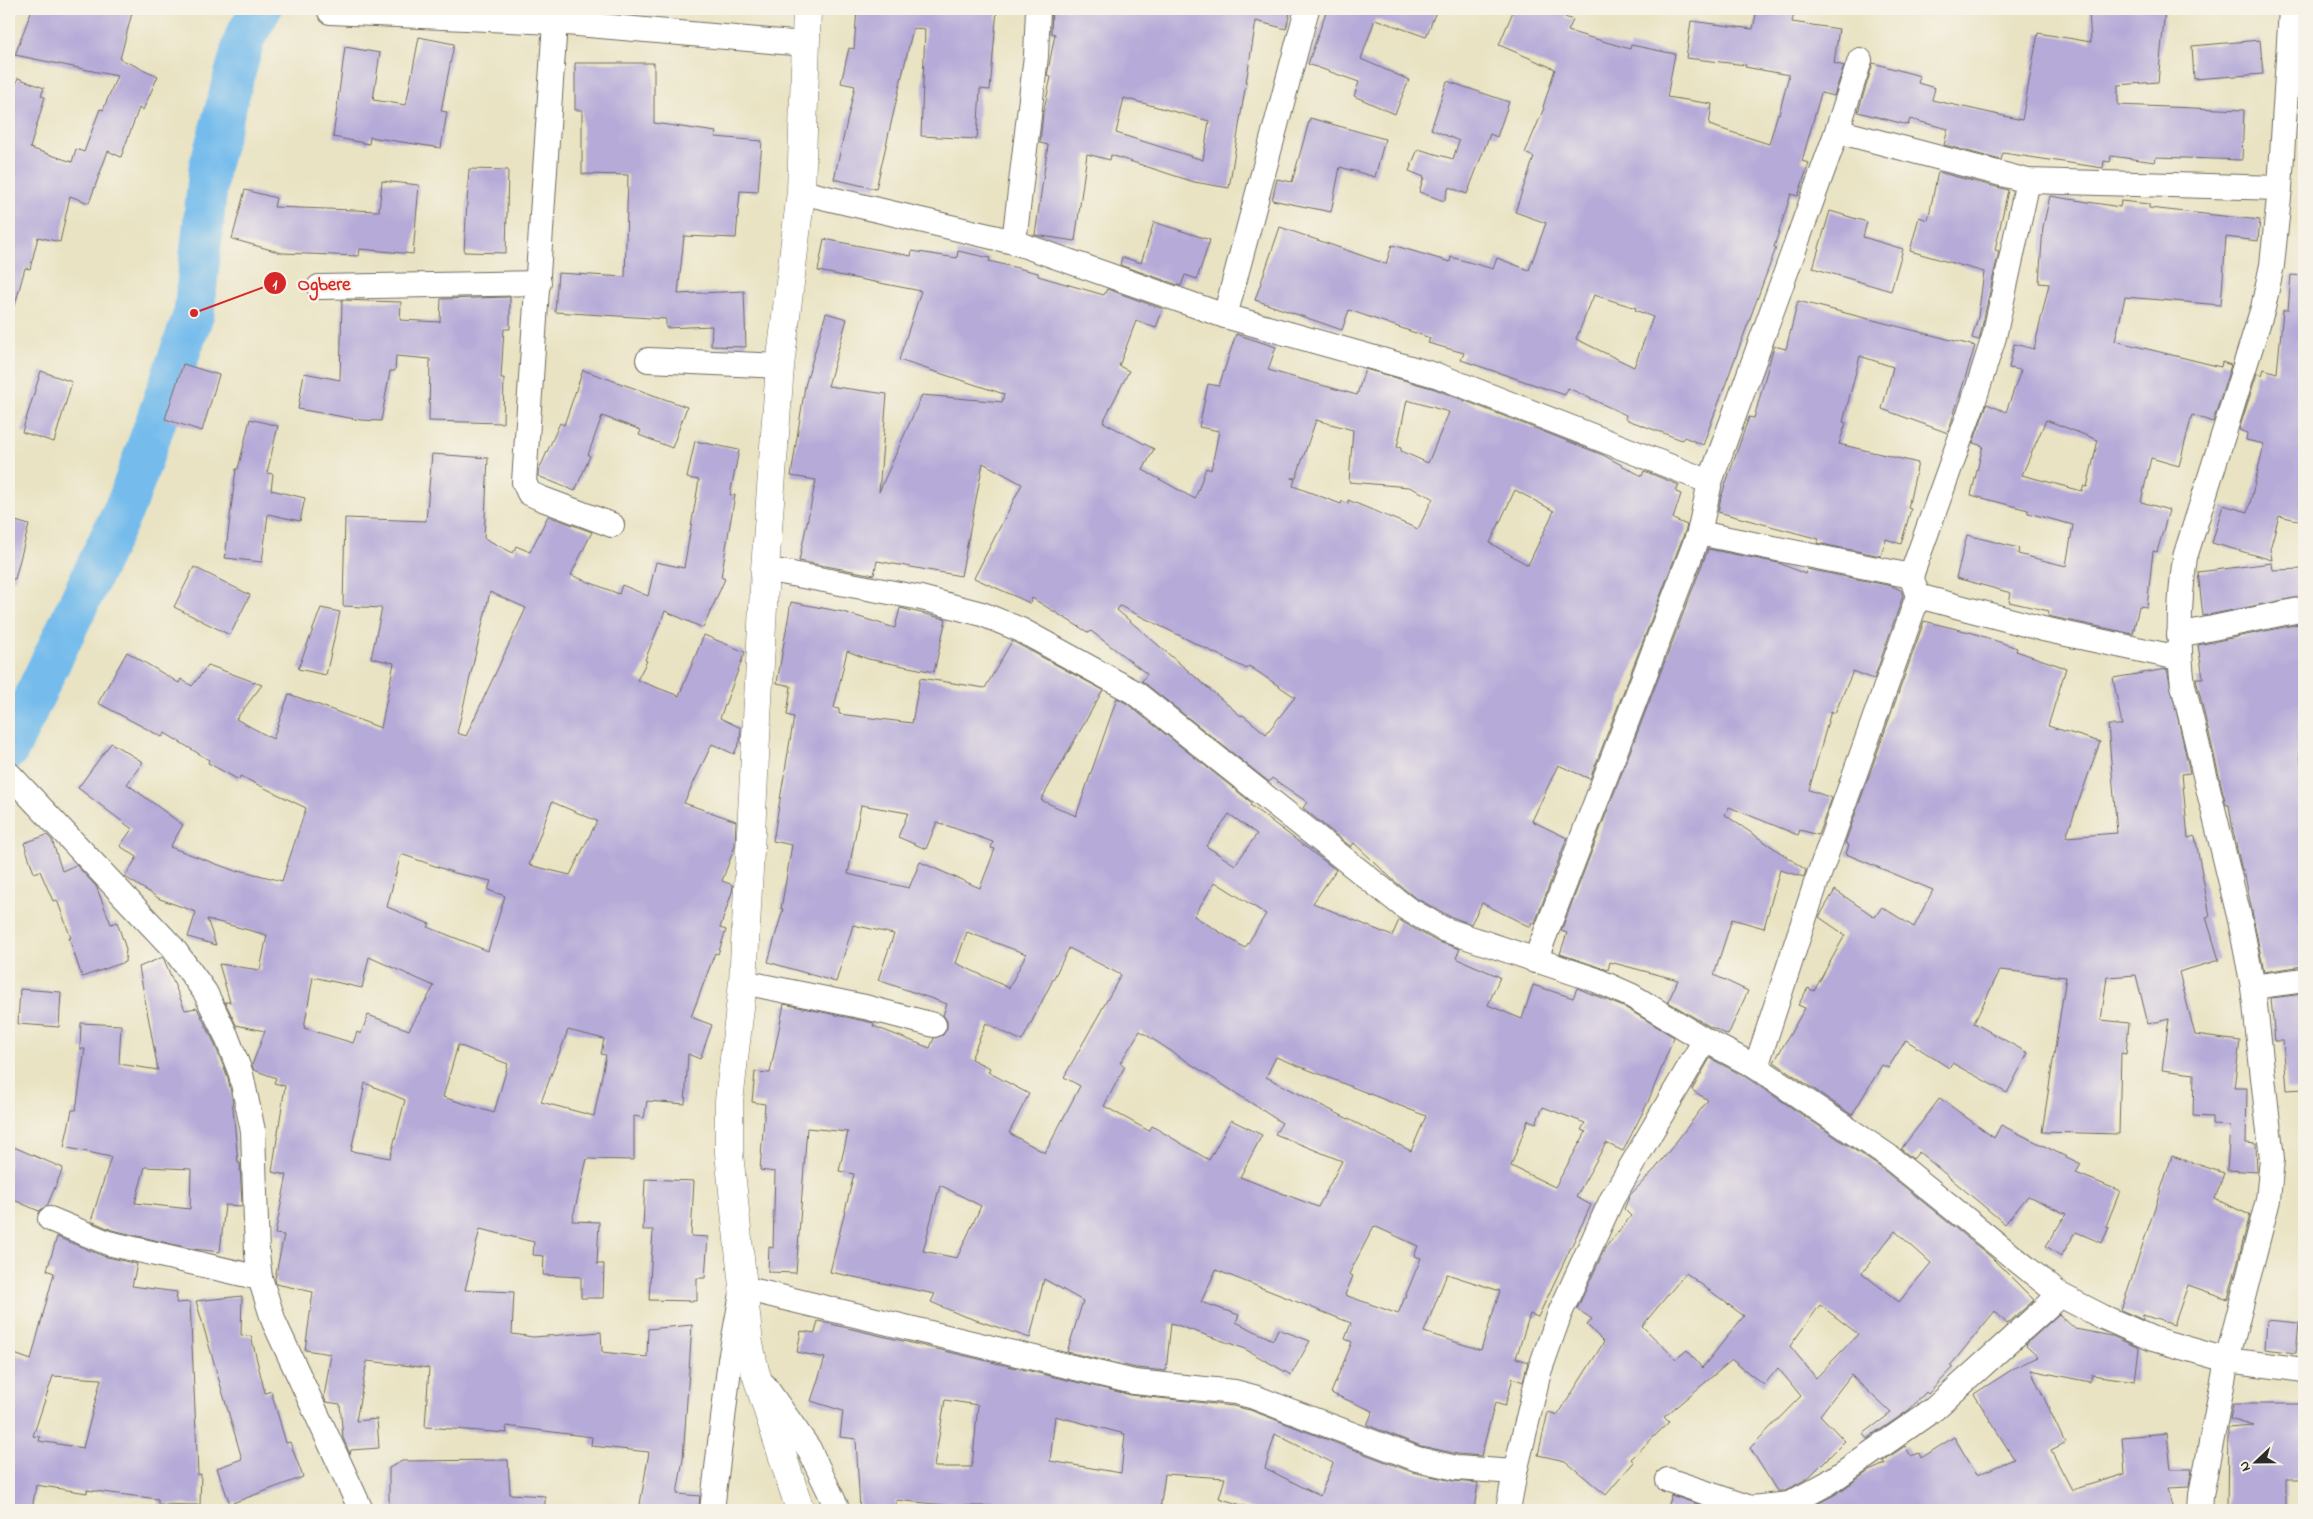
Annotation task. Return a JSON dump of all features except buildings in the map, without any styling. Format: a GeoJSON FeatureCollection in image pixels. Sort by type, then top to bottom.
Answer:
{"type":"FeatureCollection","features":[{"type":"Feature","properties":{"kind":"main road"},"geometry":{"type":"LineString","coordinates":[[800,1510],[755,1371],[749,1344],[729,1153],[729,1101],[743,982],[766,569],[780,366],[801,192],[804,44],[807,9]]}},
{"type":"Feature","properties":{"kind":"street"},"geometry":{"type":"LineString","coordinates":[[1014,242],[1036,56],[1038,9]]}},
{"type":"Feature","properties":{"kind":"street"},"geometry":{"type":"LineString","coordinates":[[1225,316],[1307,9]]}},
{"type":"Feature","properties":{"kind":"street"},"geometry":{"type":"LineString","coordinates":[[2200,1510],[2201,1495],[2227,1360],[2268,1200],[2272,1159],[2253,987],[2240,920],[2183,685],[2179,647],[2179,600],[2185,557],[2263,308],[2272,265],[2280,188],[2296,76],[2291,9]]}},
{"type":"Feature","properties":{"kind":"street"},"geometry":{"type":"LineString","coordinates":[[330,12],[555,22],[804,44]]}},
{"type":"Feature","properties":{"kind":"street"},"geometry":{"type":"LineString","coordinates":[[555,22],[539,283],[524,482],[529,493],[612,525]]}},
{"type":"Feature","properties":{"kind":"street"},"geometry":{"type":"LineString","coordinates":[[1535,960],[1699,532],[1710,482],[1837,131],[1860,60]]}},
{"type":"Feature","properties":{"kind":"street"},"geometry":{"type":"LineString","coordinates":[[1837,131],[2028,181],[2280,188]]}},
{"type":"Feature","properties":{"kind":"street"},"geometry":{"type":"LineString","coordinates":[[1756,1067],[1994,337],[2028,181]]}},
{"type":"Feature","properties":{"kind":"street"},"geometry":{"type":"LineString","coordinates":[[801,192],[1014,242],[1225,316],[1439,376],[1710,482]]}},
{"type":"Feature","properties":{"kind":"street"},"geometry":{"type":"LineString","coordinates":[[319,287],[539,283]]}},
{"type":"Feature","properties":{"kind":"street"},"geometry":{"type":"LineString","coordinates":[[648,360],[780,366]]}},
{"type":"Feature","properties":{"kind":"street"},"geometry":{"type":"LineString","coordinates":[[1699,532],[1914,586],[2043,629],[2179,647],[2304,609]]}},
{"type":"Feature","properties":{"kind":"street"},"geometry":{"type":"LineString","coordinates":[[766,569],[921,598],[982,614],[1021,630],[1134,692],[1406,908],[1443,929],[1596,980],[1632,996],[1705,1040],[1756,1067],[1888,1156],[2060,1294],[2103,1317],[2153,1339],[2227,1360],[2304,1370]]}},
{"type":"Feature","properties":{"kind":"street"},"geometry":{"type":"LineString","coordinates":[[9,774],[173,948],[205,992],[226,1035],[241,1074],[253,1131],[257,1253],[260,1278],[274,1322],[360,1510]]}},
{"type":"Feature","properties":{"kind":"street"},"geometry":{"type":"LineString","coordinates":[[2253,987],[2304,980]]}},
{"type":"Feature","properties":{"kind":"street"},"geometry":{"type":"LineString","coordinates":[[743,982],[864,1007],[934,1025]]}},
{"type":"Feature","properties":{"kind":"street"},"geometry":{"type":"LineString","coordinates":[[1508,1510],[1515,1472],[1540,1372],[1560,1313],[1612,1199],[1705,1040]]}},
{"type":"Feature","properties":{"kind":"street"},"geometry":{"type":"LineString","coordinates":[[50,1219],[108,1243],[260,1278]]}},
{"type":"Feature","properties":{"kind":"street"},"geometry":{"type":"LineString","coordinates":[[712,1510],[730,1360],[743,1288],[1134,1382],[1235,1392],[1254,1397],[1417,1459],[1456,1468],[1515,1472]]}},
{"type":"Feature","properties":{"kind":"street"},"geometry":{"type":"LineString","coordinates":[[1668,1480],[1751,1508],[1789,1504],[1828,1483],[1934,1409],[2060,1294]]}},
{"type":"Feature","properties":{"kind":"street"},"geometry":{"type":"LineString","coordinates":[[755,1371],[809,1449],[838,1510]]}},
{"type":"Feature","properties":{"kind":"waterway"},"geometry":{"type":"LineString","coordinates":[[9,749],[128,500],[194,313],[209,168],[245,37],[261,9]]}},
{"type":"Feature","properties":{"kind":"place","name":"Ogbere"},"geometry":{"type":"Point","coordinates":[194,313]}}]}
